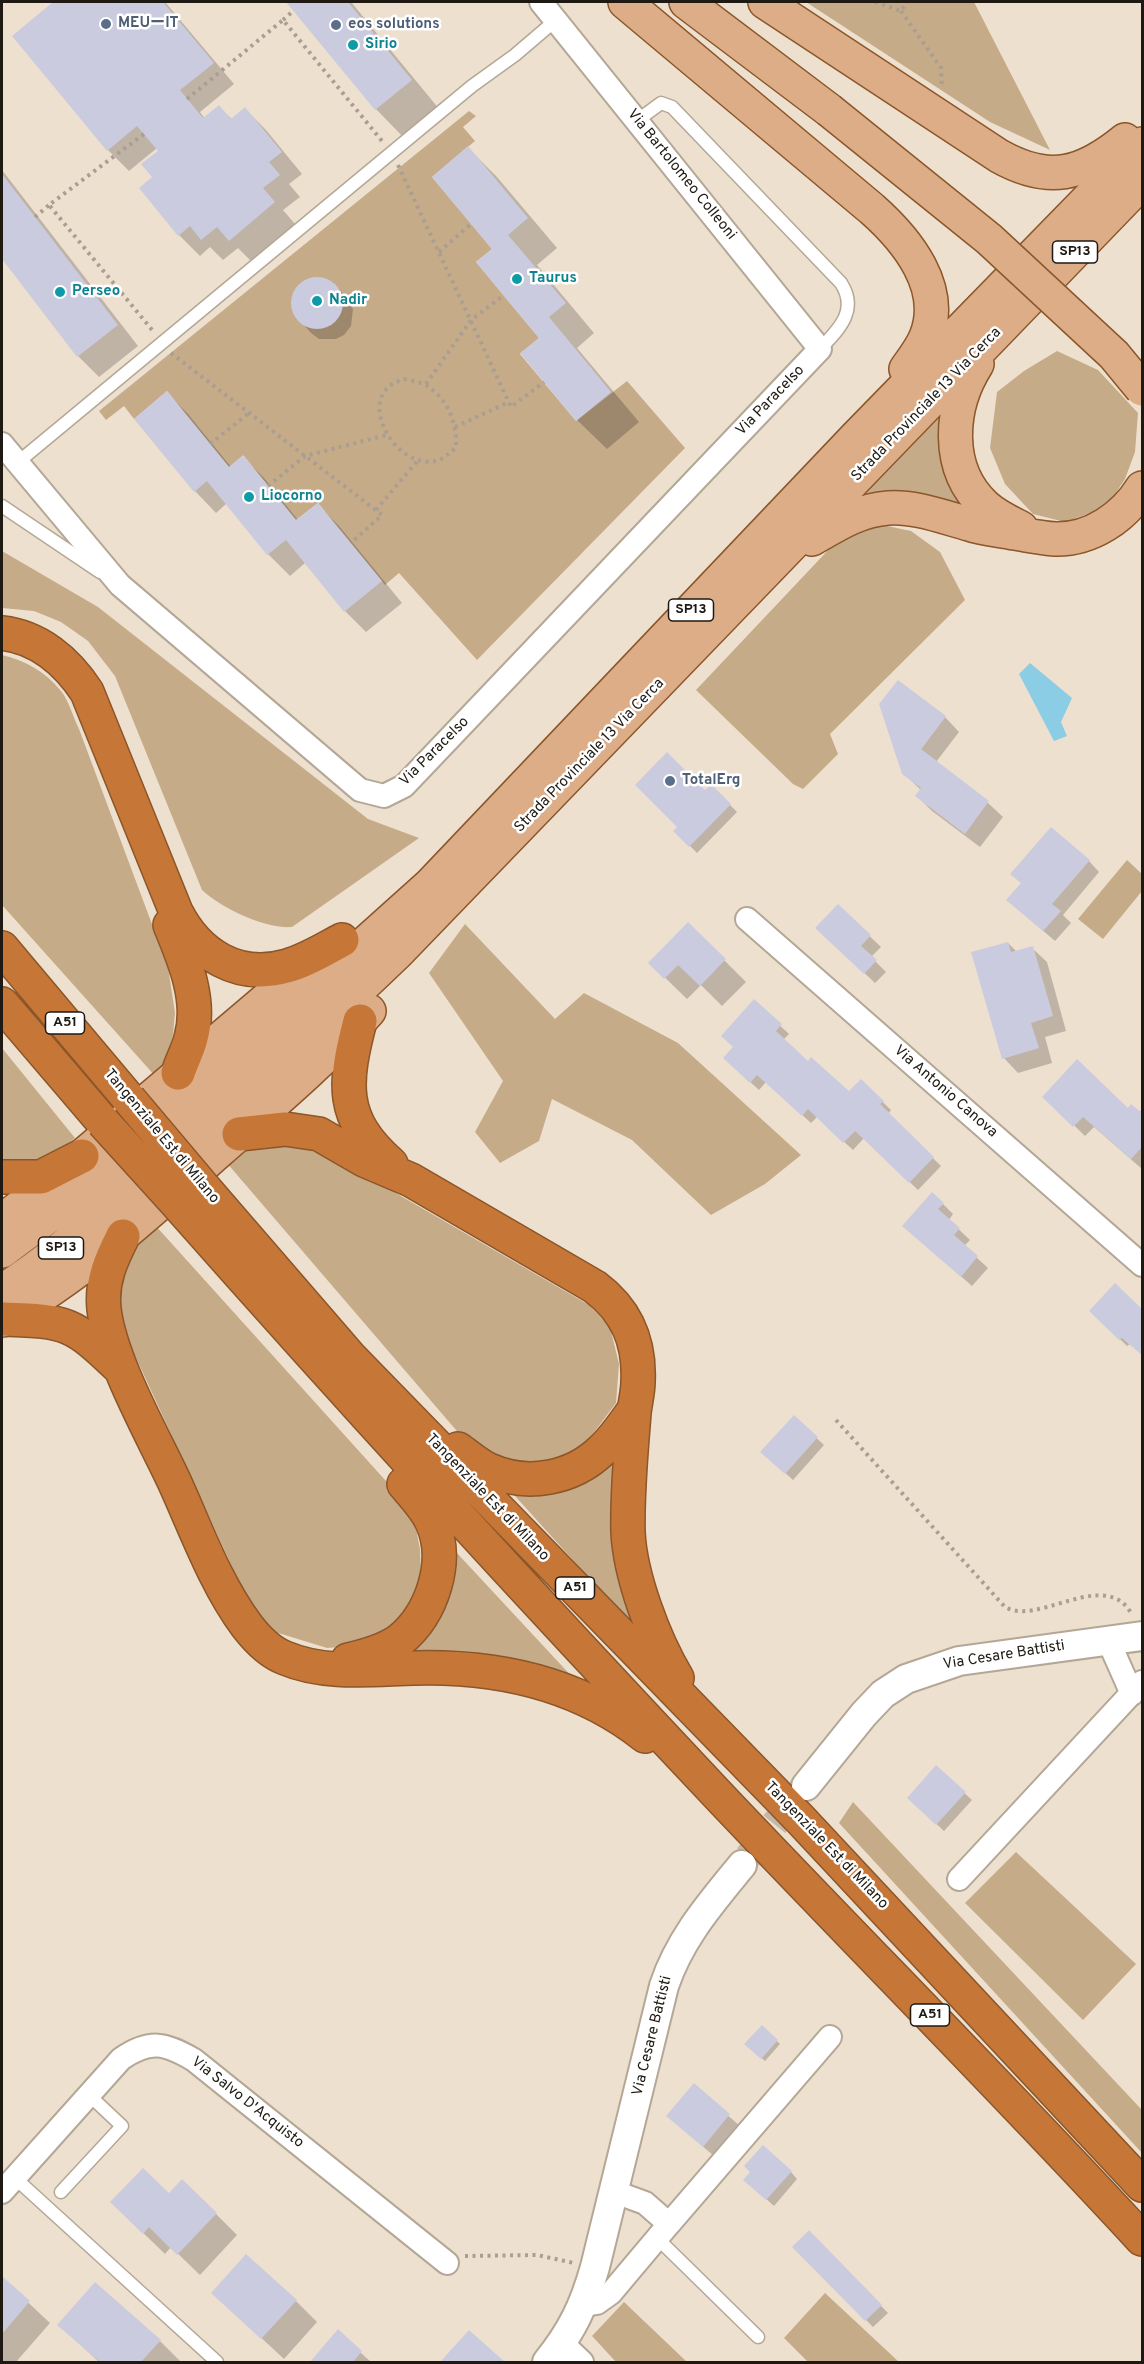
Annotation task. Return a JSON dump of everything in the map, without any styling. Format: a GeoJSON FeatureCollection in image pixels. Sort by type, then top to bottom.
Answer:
{"type":"FeatureCollection","features":[{"type":"Feature","properties":{"kind":"highway"},"geometry":{"type":"LineString","coordinates":[[2,633],[29,640],[51,653],[69,667],[87,692],[176,912],[191,938],[200,948],[233,965],[256,969],[286,966],[342,940]]}},
{"type":"Feature","properties":{"kind":"highway"},"geometry":{"type":"LineString","coordinates":[[2,645],[39,658],[60,676],[77,697],[188,972],[193,996],[192,1037],[178,1073]]}},
{"type":"Feature","properties":{"kind":"highway","name":"Tangenziale Est di Milano"},"geometry":{"type":"LineString","coordinates":[[2,948],[129,1099],[192,1198],[348,1396],[716,1793],[1071,2162],[1143,2240]]}},
{"type":"Feature","properties":{"kind":"highway","name":"Tangenziale Est di Milano"},"geometry":{"type":"LineString","coordinates":[[2,1004],[103,1122],[192,1198],[350,1357],[800,1819],[1143,2185]]}},
{"type":"Feature","properties":{"kind":"highway"},"geometry":{"type":"LineString","coordinates":[[360,1020],[349,1072],[351,1107],[356,1122],[367,1141],[411,1180]]}},
{"type":"Feature","properties":{"kind":"highway"},"geometry":{"type":"LineString","coordinates":[[239,1134],[285,1129],[311,1131],[364,1160],[411,1180],[595,1287],[612,1302],[628,1323],[636,1350],[638,1384],[634,1410],[628,1534],[635,1572],[661,1652],[682,1687],[800,1819]]}},
{"type":"Feature","properties":{"kind":"highway"},"geometry":{"type":"LineString","coordinates":[[2,1177],[41,1177],[82,1156]]}},
{"type":"Feature","properties":{"kind":"highway"},"geometry":{"type":"LineString","coordinates":[[123,1236],[108,1264],[103,1297],[107,1324],[122,1369],[227,1596],[258,1640],[284,1658],[323,1667],[370,1670],[464,1668],[513,1674],[534,1680],[572,1693],[620,1717],[716,1793]]}},
{"type":"Feature","properties":{"kind":"highway"},"geometry":{"type":"LineString","coordinates":[[2,1310],[62,1323],[85,1335],[122,1369]]}},
{"type":"Feature","properties":{"kind":"highway"},"geometry":{"type":"LineString","coordinates":[[350,1357],[411,1406],[449,1443],[487,1470],[506,1476],[524,1479],[543,1478],[579,1467],[602,1450],[634,1410]]}},
{"type":"Feature","properties":{"kind":"highway"},"geometry":{"type":"LineString","coordinates":[[323,1667],[376,1653],[398,1641],[411,1629],[424,1611],[435,1587],[438,1569],[438,1537],[432,1520],[359,1431],[348,1396]]}},
{"type":"Feature","properties":{"kind":"main road"},"geometry":{"type":"LineString","coordinates":[[625,2],[872,209],[896,232],[915,257],[929,292],[930,316],[926,337],[906,369],[856,437]]}},
{"type":"Feature","properties":{"kind":"main road"},"geometry":{"type":"LineString","coordinates":[[686,2],[829,111],[989,239],[1114,355],[1143,389]]}},
{"type":"Feature","properties":{"kind":"main road"},"geometry":{"type":"LineString","coordinates":[[765,2],[944,121],[1011,163],[1035,172],[1054,174],[1090,165],[1110,153],[1143,126]]}},
{"type":"Feature","properties":{"kind":"main road","name":"Strada Provinciale 13 Via Cerca"},"geometry":{"type":"LineString","coordinates":[[2,1251],[98,1179],[186,1104],[430,885],[856,437],[1143,144]]}},
{"type":"Feature","properties":{"kind":"main road","name":"Strada Provinciale 13 Via Cerca"},"geometry":{"type":"LineString","coordinates":[[2,1310],[51,1256],[285,1058],[399,952],[1143,182]]}},
{"type":"Feature","properties":{"kind":"main road"},"geometry":{"type":"LineString","coordinates":[[1007,323],[976,366],[962,392],[956,421],[958,459],[963,477],[987,508],[1042,538]]}},
{"type":"Feature","properties":{"kind":"main road"},"geometry":{"type":"LineString","coordinates":[[773,564],[844,519],[873,510],[889,508],[905,509],[1042,538],[1074,537],[1096,530],[1110,522],[1124,511],[1143,488]]}},
{"type":"Feature","properties":{"kind":"main road"},"geometry":{"type":"LineString","coordinates":[[2,1221],[288,981],[420,877],[527,782]]}},
{"type":"Feature","properties":{"kind":"main road"},"geometry":{"type":"LineString","coordinates":[[2,1310],[74,1273],[123,1236],[239,1134],[360,1020],[418,955],[505,843]]}},
{"type":"Feature","properties":{"kind":"street","name":"Via Bartolomeo Colleoni"},"geometry":{"type":"LineString","coordinates":[[541,2],[820,349]]}},
{"type":"Feature","properties":{"kind":"street","name":"Via Paracelso"},"geometry":{"type":"LineString","coordinates":[[2,444],[120,585],[360,790],[384,796],[404,786],[820,349]]}},
{"type":"Feature","properties":{"kind":"street","name":"Via Antonio Canova"},"geometry":{"type":"LineString","coordinates":[[747,919],[1143,1265]]}},
{"type":"Feature","properties":{"kind":"street","name":"Via Cesare Battisti"},"geometry":{"type":"LineString","coordinates":[[806,1786],[864,1714],[883,1694],[906,1679],[959,1661],[1140,1636]]}},
{"type":"Feature","properties":{"kind":"street"},"geometry":{"type":"LineString","coordinates":[[959,1879],[1137,1688],[1108,1640]]}},
{"type":"Feature","properties":{"kind":"street","name":"Via Cesare Battisti"},"geometry":{"type":"LineString","coordinates":[[564,2356],[584,2305],[615,2192],[671,1965],[697,1921],[742,1864]]}},
{"type":"Feature","properties":{"kind":"street"},"geometry":{"type":"LineString","coordinates":[[584,2305],[597,2303],[611,2293],[830,2037]]}},
{"type":"Feature","properties":{"kind":"street","name":"Via Salvo D'Acquisto"},"geometry":{"type":"LineString","coordinates":[[8,2185],[121,2058],[136,2049],[158,2044],[175,2049],[194,2060],[447,2264]]}},
{"type":"Feature","properties":{"kind":"street"},"geometry":{"type":"LineString","coordinates":[[615,2192],[645,2203],[663,2231]]}},
{"type":"Feature","properties":{"kind":"lane"},"geometry":{"type":"LineString","coordinates":[[17,463],[391,152],[556,20]]}},
{"type":"Feature","properties":{"kind":"lane"},"geometry":{"type":"LineString","coordinates":[[638,120],[661,103],[672,107],[841,284],[847,297],[848,312],[843,325],[820,349]]}},
{"type":"Feature","properties":{"kind":"lane"},"geometry":{"type":"LineString","coordinates":[[2,506],[120,585]]}},
{"type":"Feature","properties":{"kind":"lane"},"geometry":{"type":"LineString","coordinates":[[61,2192],[123,2126],[89,2095]]}},
{"type":"Feature","properties":{"kind":"lane"},"geometry":{"type":"LineString","coordinates":[[8,2185],[217,2362]]}},
{"type":"Feature","properties":{"kind":"lane"},"geometry":{"type":"LineString","coordinates":[[663,2231],[758,2337]]}},
{"type":"Feature","properties":{"kind":"path"},"geometry":{"type":"LineString","coordinates":[[875,2],[901,11],[941,68],[944,121]]}},
{"type":"Feature","properties":{"kind":"path"},"geometry":{"type":"LineString","coordinates":[[901,11],[907,2]]}},
{"type":"Feature","properties":{"kind":"path"},"geometry":{"type":"LineString","coordinates":[[187,99],[293,11]]}},
{"type":"Feature","properties":{"kind":"path"},"geometry":{"type":"LineString","coordinates":[[283,20],[391,152],[511,407],[544,382]]}},
{"type":"Feature","properties":{"kind":"path"},"geometry":{"type":"LineString","coordinates":[[35,217],[144,134]]}},
{"type":"Feature","properties":{"kind":"path"},"geometry":{"type":"LineString","coordinates":[[49,205],[170,352],[382,515],[351,543]]}},
{"type":"Feature","properties":{"kind":"path"},"geometry":{"type":"LineString","coordinates":[[439,252],[471,224]]}},
{"type":"Feature","properties":{"kind":"path"},"geometry":{"type":"LineString","coordinates":[[426,384],[471,321],[504,295]]}},
{"type":"Feature","properties":{"kind":"path"},"geometry":{"type":"LineString","coordinates":[[404,379],[426,384],[444,400],[455,427],[456,448],[443,459],[433,462],[418,459],[400,451],[387,435],[381,418],[381,400],[390,385],[404,379]]}},
{"type":"Feature","properties":{"kind":"path"},"geometry":{"type":"LineString","coordinates":[[455,427],[509,401]]}},
{"type":"Feature","properties":{"kind":"path"},"geometry":{"type":"LineString","coordinates":[[210,444],[249,413]]}},
{"type":"Feature","properties":{"kind":"path"},"geometry":{"type":"LineString","coordinates":[[268,486],[305,456],[387,435]]}},
{"type":"Feature","properties":{"kind":"path"},"geometry":{"type":"LineString","coordinates":[[376,510],[418,459]]}},
{"type":"Feature","properties":{"kind":"path"},"geometry":{"type":"LineString","coordinates":[[836,1420],[1005,1607],[1018,1611],[1032,1610],[1099,1595],[1117,1599],[1128,1607],[1140,1636]]}},
{"type":"Feature","properties":{"kind":"shaded area"},"geometry":{"type":"Polygon","coordinates":[[[806,2],[974,2],[1050,150],[990,122],[806,2]]]}},
{"type":"Feature","properties":{"kind":"shaded area"},"geometry":{"type":"Polygon","coordinates":[[[469,111],[476,116],[463,127],[475,141],[432,177],[492,249],[476,262],[539,338],[520,354],[576,421],[627,381],[685,448],[477,660],[399,573],[385,585],[318,503],[296,520],[244,456],[229,467],[167,391],[134,419],[124,406],[106,420],[99,411],[469,111]]]}},
{"type":"Feature","properties":{"kind":"shaded area"},"geometry":{"type":"Polygon","coordinates":[[[1057,351],[1098,370],[1138,413],[1135,452],[1125,479],[1113,497],[1093,512],[1065,522],[1033,514],[1005,484],[990,448],[997,392],[1024,371],[1057,351]]]}},
{"type":"Feature","properties":{"kind":"shaded area"},"geometry":{"type":"Polygon","coordinates":[[[952,397],[980,511],[850,509],[952,397]]]}},
{"type":"Feature","properties":{"kind":"shaded area"},"geometry":{"type":"Polygon","coordinates":[[[873,523],[911,531],[940,552],[965,600],[830,734],[838,754],[803,789],[793,784],[696,690],[849,528],[873,523]]]}},
{"type":"Feature","properties":{"kind":"shaded area"},"geometry":{"type":"Polygon","coordinates":[[[2,551],[98,607],[368,819],[419,838],[292,927],[269,925],[220,904],[202,890],[115,676],[88,641],[61,622],[34,611],[2,608],[2,551]]]}},
{"type":"Feature","properties":{"kind":"shaded area"},"geometry":{"type":"Polygon","coordinates":[[[2,655],[18,660],[42,673],[55,684],[66,699],[168,967],[175,1013],[173,1034],[156,1077],[2,905],[2,655]]]}},
{"type":"Feature","properties":{"kind":"shaded area"},"geometry":{"type":"Polygon","coordinates":[[[1127,860],[1142,874],[1142,891],[1103,939],[1078,919],[1127,860]]]}},
{"type":"Feature","properties":{"kind":"shaded area"},"geometry":{"type":"Polygon","coordinates":[[[465,924],[555,1019],[584,993],[678,1043],[801,1155],[765,1184],[711,1215],[632,1140],[552,1099],[539,1141],[500,1163],[475,1132],[503,1081],[429,973],[465,924]]]}},
{"type":"Feature","properties":{"kind":"shaded area"},"geometry":{"type":"Polygon","coordinates":[[[2,1048],[75,1138],[46,1162],[2,1164],[2,1048]]]}},
{"type":"Feature","properties":{"kind":"shaded area"},"geometry":{"type":"Polygon","coordinates":[[[294,1144],[325,1152],[589,1305],[610,1327],[619,1364],[616,1403],[586,1443],[563,1458],[534,1469],[502,1463],[468,1444],[226,1162],[251,1148],[294,1144]]]}},
{"type":"Feature","properties":{"kind":"shaded area"},"geometry":{"type":"Polygon","coordinates":[[[155,1225],[404,1501],[415,1524],[420,1549],[421,1578],[405,1612],[386,1635],[353,1646],[327,1648],[275,1632],[251,1608],[120,1323],[114,1286],[130,1249],[155,1225]]]}},
{"type":"Feature","properties":{"kind":"shaded area"},"geometry":{"type":"Polygon","coordinates":[[[616,1455],[636,1614],[628,1621],[506,1486],[616,1455]]]}},
{"type":"Feature","properties":{"kind":"shaded area"},"geometry":{"type":"Polygon","coordinates":[[[456,1552],[576,1681],[402,1652],[451,1578],[456,1552]]]}},
{"type":"Feature","properties":{"kind":"shaded area"},"geometry":{"type":"Polygon","coordinates":[[[853,1802],[1142,2110],[1142,2153],[839,1823],[853,1802]]]}},
{"type":"Feature","properties":{"kind":"shaded area"},"geometry":{"type":"Polygon","coordinates":[[[1016,1852],[1136,1964],[1083,2020],[965,1903],[1016,1852]]]}},
{"type":"Feature","properties":{"kind":"shaded area"},"geometry":{"type":"Polygon","coordinates":[[[825,2293],[899,2362],[808,2362],[784,2338],[825,2293]]]}},
{"type":"Feature","properties":{"kind":"shaded area"},"geometry":{"type":"Polygon","coordinates":[[[624,2302],[687,2362],[616,2362],[592,2336],[624,2302]]]}},
{"type":"Feature","properties":{"kind":"water"},"geometry":{"type":"Polygon","coordinates":[[[1030,663],[1072,698],[1061,722],[1067,736],[1054,741],[1019,674],[1030,663]]]}},
{"type":"Feature","properties":{"kind":"building"},"geometry":{"type":"Polygon","coordinates":[[[53,2],[163,2],[214,63],[180,90],[203,118],[219,105],[231,119],[245,107],[282,152],[269,162],[280,175],[263,188],[275,202],[229,241],[217,227],[201,240],[190,226],[178,236],[139,188],[152,177],[141,164],[158,151],[137,126],[107,151],[12,36],[53,2]]]}},
{"type":"Feature","properties":{"kind":"building","name":"Sirio"},"geometry":{"type":"Polygon","coordinates":[[[286,2],[348,2],[412,80],[375,110],[286,2]]]}},
{"type":"Feature","properties":{"kind":"building","name":"Taurus"},"geometry":{"type":"Polygon","coordinates":[[[468,146],[528,218],[508,235],[566,303],[549,317],[611,392],[576,421],[520,353],[539,338],[476,262],[492,249],[432,177],[468,146]]]}},
{"type":"Feature","properties":{"kind":"building","name":"Perseo"},"geometry":{"type":"Polygon","coordinates":[[[2,174],[118,325],[77,357],[2,259],[2,174]]]}},
{"type":"Feature","properties":{"kind":"building","name":"Nadir"},"geometry":{"type":"Polygon","coordinates":[[[312,277],[322,277],[336,284],[343,303],[336,322],[322,329],[312,329],[302,325],[295,318],[291,308],[291,298],[295,288],[302,281],[312,277]]]}},
{"type":"Feature","properties":{"kind":"building","name":"Liocorno"},"geometry":{"type":"Polygon","coordinates":[[[167,391],[229,467],[243,455],[296,520],[318,503],[382,581],[344,612],[286,540],[267,555],[207,481],[194,492],[134,419],[167,391]]]}},
{"type":"Feature","properties":{"kind":"building"},"geometry":{"type":"Polygon","coordinates":[[[898,680],[946,716],[921,749],[989,801],[965,834],[915,796],[921,788],[902,774],[879,704],[898,680]]]}},
{"type":"Feature","properties":{"kind":"building"},"geometry":{"type":"Polygon","coordinates":[[[667,752],[705,790],[711,784],[731,804],[689,847],[673,831],[677,827],[635,785],[667,752]]]}},
{"type":"Feature","properties":{"kind":"building"},"geometry":{"type":"Polygon","coordinates":[[[1051,827],[1090,860],[1052,904],[1061,911],[1043,931],[1006,900],[1021,883],[1010,874],[1051,827]]]}},
{"type":"Feature","properties":{"kind":"building"},"geometry":{"type":"Polygon","coordinates":[[[838,904],[871,935],[861,946],[877,960],[864,974],[815,928],[838,904]]]}},
{"type":"Feature","properties":{"kind":"building"},"geometry":{"type":"Polygon","coordinates":[[[688,922],[726,959],[700,986],[678,965],[664,979],[648,963],[688,922]]]}},
{"type":"Feature","properties":{"kind":"building"},"geometry":{"type":"Polygon","coordinates":[[[1008,942],[1011,952],[1033,946],[1053,1016],[1031,1023],[1039,1048],[1002,1059],[971,952],[1008,942]]]}},
{"type":"Feature","properties":{"kind":"building"},"geometry":{"type":"Polygon","coordinates":[[[754,999],[782,1024],[776,1031],[808,1061],[811,1057],[849,1091],[861,1079],[884,1101],[880,1104],[934,1157],[909,1183],[855,1131],[843,1143],[808,1109],[802,1116],[757,1075],[750,1083],[723,1058],[733,1047],[721,1036],[754,999]]]}},
{"type":"Feature","properties":{"kind":"building"},"geometry":{"type":"Polygon","coordinates":[[[1077,1059],[1128,1108],[1131,1104],[1143,1114],[1143,1146],[1131,1159],[1083,1117],[1073,1127],[1042,1097],[1077,1059]]]}},
{"type":"Feature","properties":{"kind":"building"},"geometry":{"type":"Polygon","coordinates":[[[932,1192],[944,1203],[938,1209],[960,1228],[954,1235],[978,1256],[961,1277],[902,1226],[932,1192]]]}},
{"type":"Feature","properties":{"kind":"building"},"geometry":{"type":"Polygon","coordinates":[[[1115,1283],[1143,1310],[1143,1356],[1122,1338],[1119,1340],[1089,1311],[1115,1283]]]}},
{"type":"Feature","properties":{"kind":"building"},"geometry":{"type":"Polygon","coordinates":[[[794,1415],[818,1437],[785,1474],[760,1452],[794,1415]]]}},
{"type":"Feature","properties":{"kind":"building"},"geometry":{"type":"Polygon","coordinates":[[[936,1765],[966,1792],[936,1825],[907,1798],[936,1765]]]}},
{"type":"Feature","properties":{"kind":"building"},"geometry":{"type":"Polygon","coordinates":[[[762,2025],[778,2040],[761,2059],[744,2044],[762,2025]]]}},
{"type":"Feature","properties":{"kind":"building"},"geometry":{"type":"Polygon","coordinates":[[[694,2083],[730,2114],[703,2147],[666,2116],[694,2083]]]}},
{"type":"Feature","properties":{"kind":"building"},"geometry":{"type":"Polygon","coordinates":[[[763,2145],[792,2171],[766,2200],[743,2180],[750,2172],[744,2166],[763,2145]]]}},
{"type":"Feature","properties":{"kind":"building"},"geometry":{"type":"Polygon","coordinates":[[[143,2168],[169,2193],[182,2179],[217,2213],[177,2255],[149,2227],[143,2234],[110,2202],[143,2168]]]}},
{"type":"Feature","properties":{"kind":"building"},"geometry":{"type":"Polygon","coordinates":[[[809,2230],[882,2305],[865,2321],[792,2247],[809,2230]]]}},
{"type":"Feature","properties":{"kind":"building"},"geometry":{"type":"Polygon","coordinates":[[[246,2254],[297,2300],[261,2339],[211,2293],[246,2254]]]}},
{"type":"Feature","properties":{"kind":"building"},"geometry":{"type":"Polygon","coordinates":[[[2,2276],[30,2301],[2,2334],[2,2276]]]}},
{"type":"Feature","properties":{"kind":"building"},"geometry":{"type":"Polygon","coordinates":[[[95,2282],[161,2340],[141,2362],[100,2362],[57,2325],[95,2282]]]}},
{"type":"Feature","properties":{"kind":"building"},"geometry":{"type":"Polygon","coordinates":[[[338,2329],[362,2351],[353,2362],[310,2362],[338,2329]]]}},
{"type":"Feature","properties":{"kind":"building"},"geometry":{"type":"Polygon","coordinates":[[[469,2330],[505,2362],[440,2362],[469,2330]]]}},
{"type":"Feature","properties":{"kind":"tunnel"},"geometry":{"type":"LineString","coordinates":[[748,1857],[802,1790]]}},
{"type":"Feature","properties":{"kind":"place","name":"MEUーIT"},"geometry":{"type":"Point","coordinates":[106,24]}},
{"type":"Feature","properties":{"kind":"place","name":"eos solutions"},"geometry":{"type":"Point","coordinates":[336,25]}},
{"type":"Feature","properties":{"kind":"place","name":"Sirio"},"geometry":{"type":"Point","coordinates":[353,45]}},
{"type":"Feature","properties":{"kind":"place","name":"Taurus"},"geometry":{"type":"Point","coordinates":[517,279]}},
{"type":"Feature","properties":{"kind":"place","name":"Perseo"},"geometry":{"type":"Point","coordinates":[60,292]}},
{"type":"Feature","properties":{"kind":"place","name":"Nadir"},"geometry":{"type":"Point","coordinates":[317,301]}},
{"type":"Feature","properties":{"kind":"place","name":"Liocorno"},"geometry":{"type":"Point","coordinates":[249,497]}},
{"type":"Feature","properties":{"kind":"place","name":"TotalErg"},"geometry":{"type":"Point","coordinates":[670,781]}}]}
